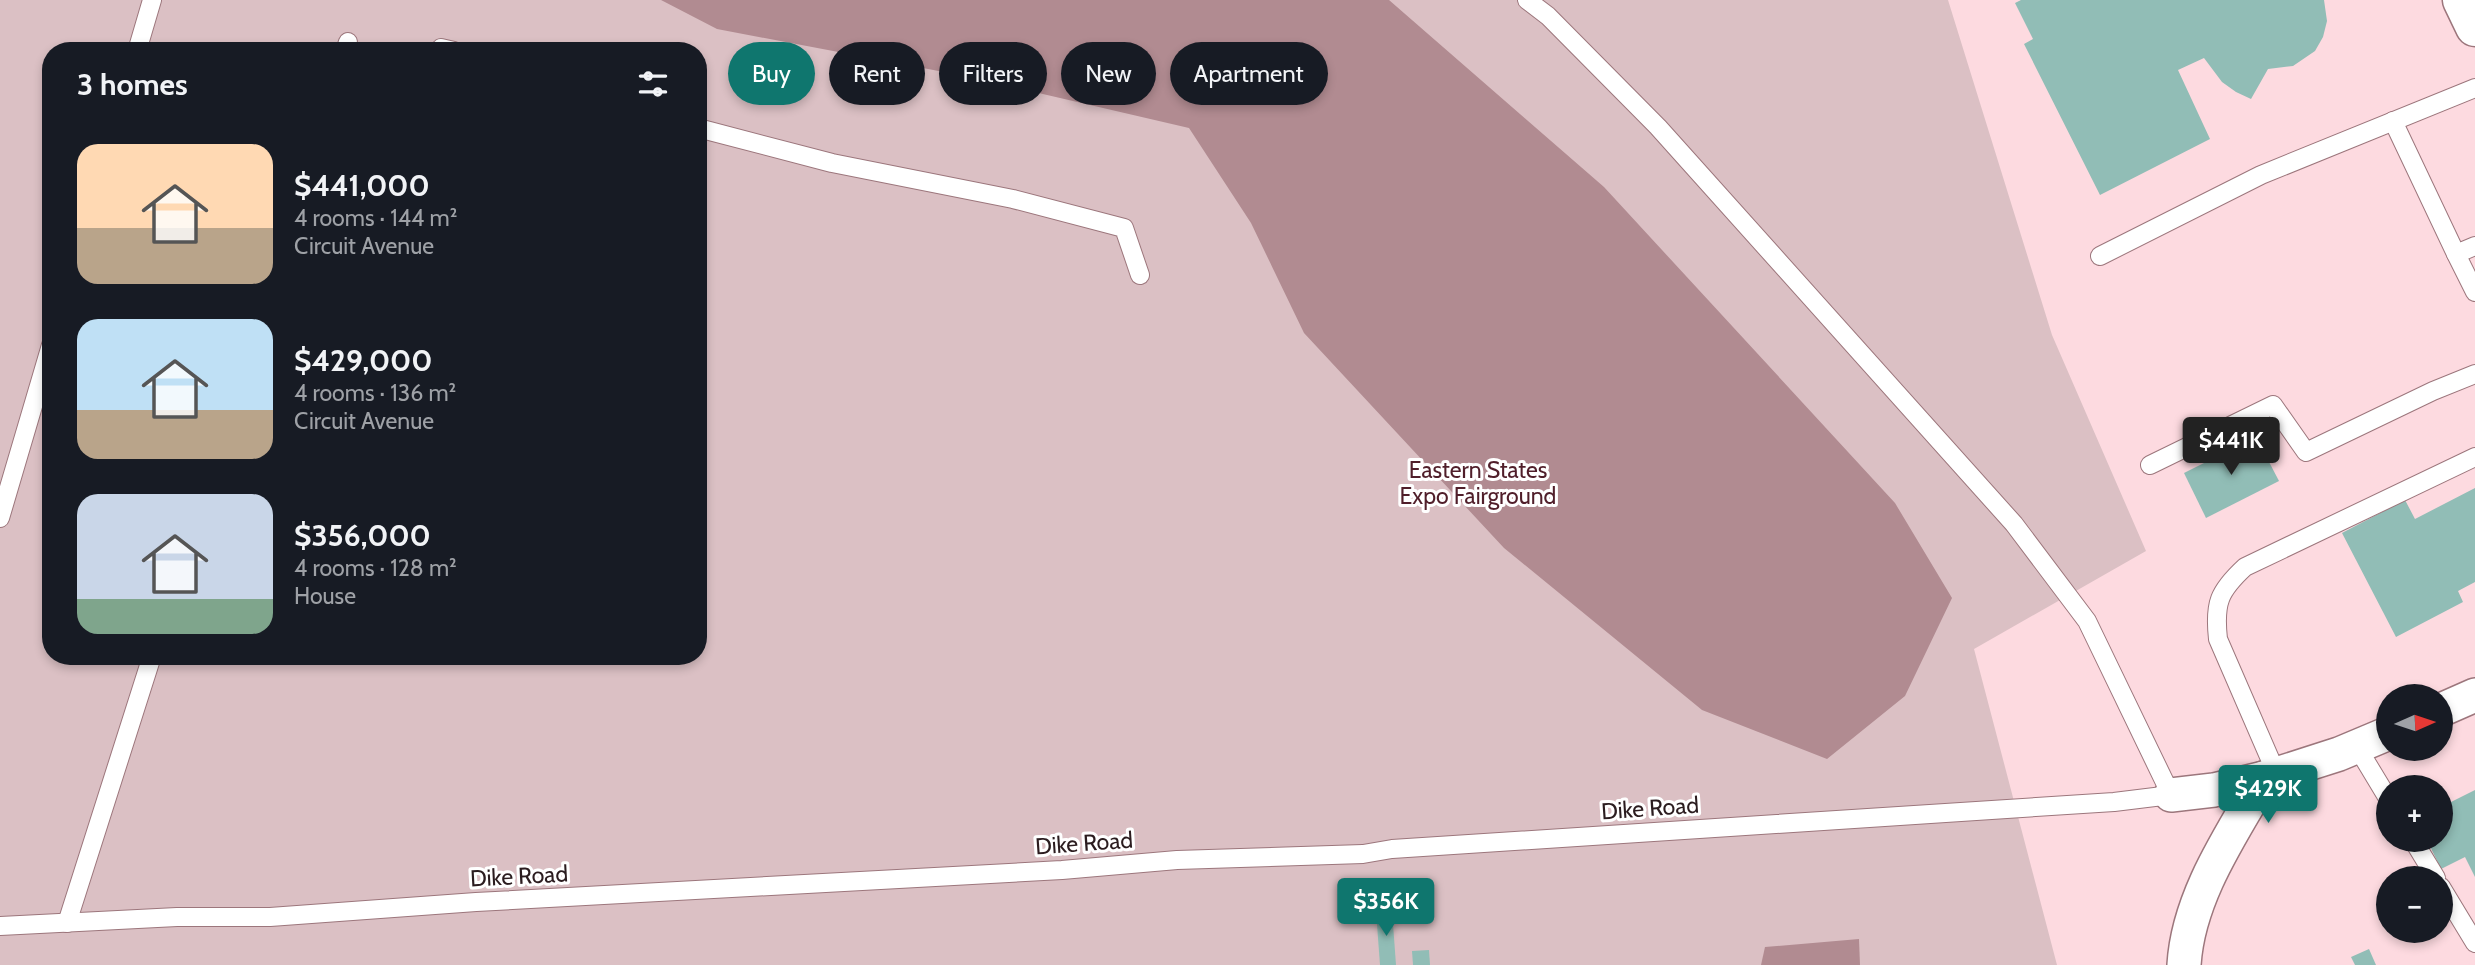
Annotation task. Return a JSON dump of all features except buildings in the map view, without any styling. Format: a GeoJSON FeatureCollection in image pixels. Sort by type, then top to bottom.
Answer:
{"type":"FeatureCollection","features":[{"type":"Feature","properties":{"kind":"street"},"geometry":{"type":"LineString","coordinates":[[2454,704],[2475,695]]}},
{"type":"Feature","properties":{"kind":"street"},"geometry":{"type":"LineString","coordinates":[[2171,795],[2214,790],[2271,776],[2376,739]]}},
{"type":"Feature","properties":{"kind":"street"},"geometry":{"type":"LineString","coordinates":[[2184,965],[2190,928],[2228,839],[2271,776]]}},
{"type":"Feature","properties":{"kind":"lane"},"geometry":{"type":"LineString","coordinates":[[140,42],[152,0]]}},
{"type":"Feature","properties":{"kind":"lane"},"geometry":{"type":"LineString","coordinates":[[1527,0],[1548,16],[1658,127],[2014,524],[2087,621],[2171,795]]}},
{"type":"Feature","properties":{"kind":"lane"},"geometry":{"type":"LineString","coordinates":[[2100,256],[2261,175],[2475,88]]}},
{"type":"Feature","properties":{"kind":"lane"},"geometry":{"type":"LineString","coordinates":[[2393,121],[2475,292]]}},
{"type":"Feature","properties":{"kind":"lane"},"geometry":{"type":"LineString","coordinates":[[707,130],[832,163],[1013,199],[1124,228],[1140,275]]}},
{"type":"Feature","properties":{"kind":"lane"},"geometry":{"type":"LineString","coordinates":[[2456,254],[2475,246]]}},
{"type":"Feature","properties":{"kind":"lane"},"geometry":{"type":"LineString","coordinates":[[2150,466],[2273,405],[2306,452],[2433,391],[2475,374]]}},
{"type":"Feature","properties":{"kind":"lane"},"geometry":{"type":"LineString","coordinates":[[0,517],[42,375]]}},
{"type":"Feature","properties":{"kind":"lane"},"geometry":{"type":"LineString","coordinates":[[2271,776],[2218,639],[2218,599],[2226,584],[2245,567],[2475,457]]}},
{"type":"Feature","properties":{"kind":"lane"},"geometry":{"type":"LineString","coordinates":[[67,923],[149,665]]}},
{"type":"Feature","properties":{"kind":"lane"},"geometry":{"type":"LineString","coordinates":[[2357,747],[2376,778]]}},
{"type":"Feature","properties":{"kind":"lane","name":"Dike Road"},"geometry":{"type":"LineString","coordinates":[[0,926],[177,917],[270,917],[1177,860],[1363,854],[1392,849],[2114,802],[2171,795]]}},
{"type":"Feature","properties":{"kind":"lane"},"geometry":{"type":"LineString","coordinates":[[2453,907],[2475,943]]}},
{"type":"Feature","properties":{"kind":"green space","name":"Eastern States Expo Fairground"},"geometry":{"type":"Polygon","coordinates":[[[0,0],[1948,0],[2052,335],[2146,551],[1974,649],[2057,965],[0,965],[0,0]]]}},
{"type":"Feature","properties":{"kind":"shaded area"},"geometry":{"type":"Polygon","coordinates":[[[661,0],[1389,0],[1604,187],[1895,503],[1952,598],[1905,696],[1827,759],[1702,710],[1504,548],[1304,333],[1251,223],[1189,128],[1090,105],[1156,105],[1156,42],[1061,42],[1061,98],[1047,95],[1047,42],[939,42],[939,71],[925,68],[925,42],[829,42],[829,50],[815,48],[815,42],[786,42],[717,29],[661,0]]]}},
{"type":"Feature","properties":{"kind":"shaded area"},"geometry":{"type":"Polygon","coordinates":[[[1859,939],[1860,965],[1761,965],[1765,947],[1859,939]]]}}]}
